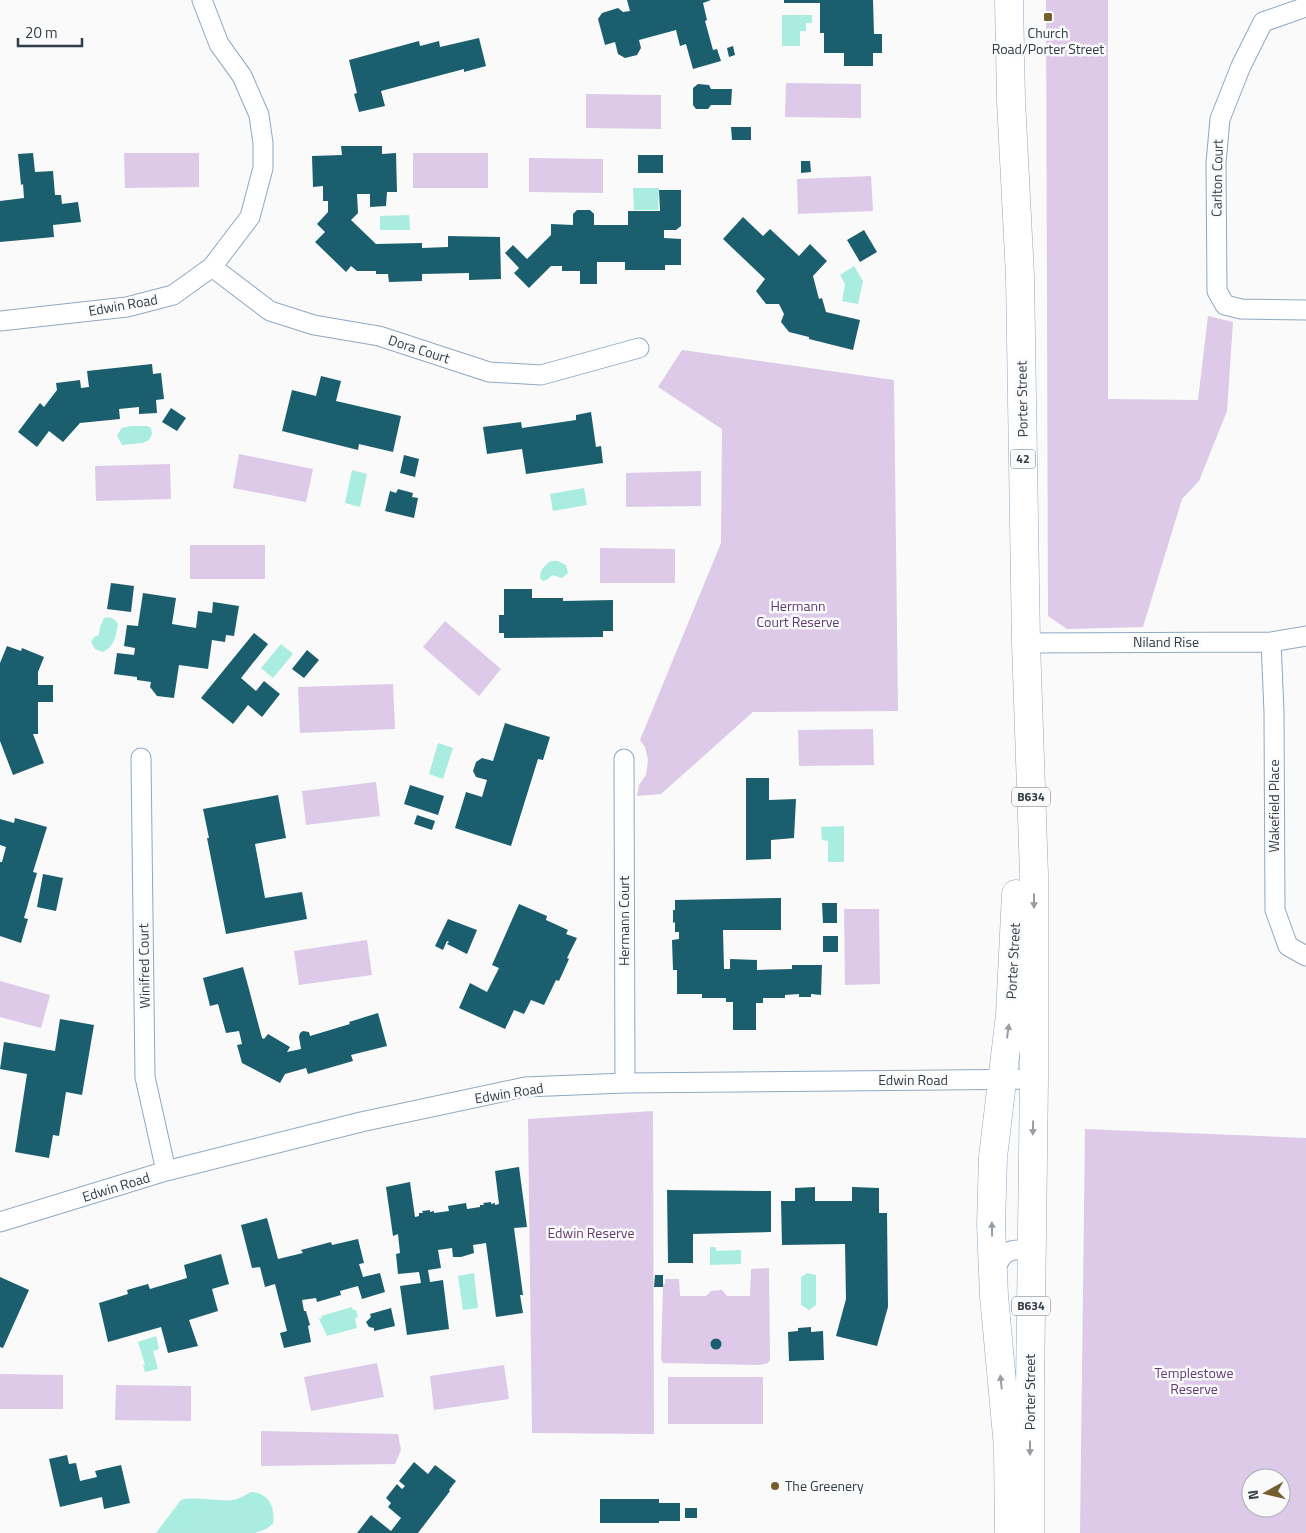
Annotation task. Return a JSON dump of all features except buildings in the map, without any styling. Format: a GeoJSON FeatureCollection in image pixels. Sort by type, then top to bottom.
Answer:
{"type":"FeatureCollection","features":[{"type":"Feature","properties":{"kind":"main road","name":"Porter Street"},"geometry":{"type":"LineString","coordinates":[[1008,0],[1010,100],[1020,276],[1026,643],[1034,875],[1030,1533]]}},
{"type":"Feature","properties":{"kind":"main road","name":"Porter Street"},"geometry":{"type":"LineString","coordinates":[[1020,276],[1027,0]]}},
{"type":"Feature","properties":{"kind":"main road","name":"Porter Street"},"geometry":{"type":"LineString","coordinates":[[1009,1533],[1008,1448],[998,1355],[991,1225],[993,1157],[1012,996],[1026,643]]}},
{"type":"Feature","properties":{"kind":"street"},"geometry":{"type":"LineString","coordinates":[[202,0],[207,0]]}},
{"type":"Feature","properties":{"kind":"street","name":"Edwin Road"},"geometry":{"type":"LineString","coordinates":[[0,321],[127,307],[173,295],[212,267],[250,217],[263,168],[263,143],[259,114],[242,76],[219,44],[202,0]]}},
{"type":"Feature","properties":{"kind":"street","name":"Carlton Court"},"geometry":{"type":"LineString","coordinates":[[1306,7],[1263,22],[1241,66],[1220,119],[1216,164],[1217,291],[1226,305],[1241,309],[1306,310]]}},
{"type":"Feature","properties":{"kind":"street","name":"Dora Court"},"geometry":{"type":"LineString","coordinates":[[212,267],[270,311],[314,325],[379,336],[490,372],[541,375],[639,348]]}},
{"type":"Feature","properties":{"kind":"street","name":"Niland Rise"},"geometry":{"type":"LineString","coordinates":[[1026,643],[1271,642],[1306,636]]}},
{"type":"Feature","properties":{"kind":"street","name":"Wakefield Place"},"geometry":{"type":"LineString","coordinates":[[1271,642],[1274,712],[1275,910],[1288,946],[1306,956]]}},
{"type":"Feature","properties":{"kind":"street","name":"Winifred Court"},"geometry":{"type":"LineString","coordinates":[[141,758],[145,1077],[166,1172]]}},
{"type":"Feature","properties":{"kind":"street","name":"Hermann Court"},"geometry":{"type":"LineString","coordinates":[[624,759],[625,1083]]}},
{"type":"Feature","properties":{"kind":"street","name":"Edwin Road"},"geometry":{"type":"LineString","coordinates":[[0,1222],[166,1172],[361,1122],[525,1087],[625,1083],[1034,1079]]}},
{"type":"Feature","properties":{"kind":"street","name":"Porter Street"},"geometry":{"type":"LineString","coordinates":[[993,1278],[999,1259],[1007,1252],[1019,1249],[1031,1251]]}},
{"type":"Feature","properties":{"kind":"green space"},"geometry":{"type":"Polygon","coordinates":[[[1046,0],[1108,0],[1108,399],[1198,400],[1208,316],[1233,322],[1227,411],[1199,481],[1182,499],[1143,627],[1067,629],[1048,616],[1046,0]]]}},
{"type":"Feature","properties":{"kind":"green space"},"geometry":{"type":"Polygon","coordinates":[[[786,83],[861,84],[861,118],[785,117],[786,83]]]}},
{"type":"Feature","properties":{"kind":"green space"},"geometry":{"type":"Polygon","coordinates":[[[586,94],[661,95],[661,129],[586,128],[586,94]]]}},
{"type":"Feature","properties":{"kind":"green space"},"geometry":{"type":"Polygon","coordinates":[[[124,153],[199,153],[199,187],[125,188],[124,153]]]}},
{"type":"Feature","properties":{"kind":"green space"},"geometry":{"type":"Polygon","coordinates":[[[413,153],[488,153],[488,188],[413,188],[413,153]]]}},
{"type":"Feature","properties":{"kind":"green space"},"geometry":{"type":"Polygon","coordinates":[[[529,158],[603,159],[603,193],[529,192],[529,158]]]}},
{"type":"Feature","properties":{"kind":"green space"},"geometry":{"type":"Polygon","coordinates":[[[871,176],[873,211],[798,214],[797,179],[871,176]]]}},
{"type":"Feature","properties":{"kind":"green space","name":"Hermann Court Reserve"},"geometry":{"type":"Polygon","coordinates":[[[682,350],[894,380],[898,711],[753,712],[661,794],[637,796],[639,785],[646,775],[648,760],[645,747],[640,740],[721,543],[722,429],[658,387],[682,350]]]}},
{"type":"Feature","properties":{"kind":"green space"},"geometry":{"type":"Polygon","coordinates":[[[239,454],[313,469],[306,502],[233,488],[239,454]]]}},
{"type":"Feature","properties":{"kind":"green space"},"geometry":{"type":"Polygon","coordinates":[[[170,464],[171,499],[96,501],[95,466],[170,464]]]}},
{"type":"Feature","properties":{"kind":"green space"},"geometry":{"type":"Polygon","coordinates":[[[701,471],[701,506],[626,507],[626,473],[701,471]]]}},
{"type":"Feature","properties":{"kind":"green space"},"geometry":{"type":"Polygon","coordinates":[[[190,545],[265,545],[265,579],[190,579],[190,545]]]}},
{"type":"Feature","properties":{"kind":"green space"},"geometry":{"type":"Polygon","coordinates":[[[600,548],[675,549],[675,583],[600,583],[600,548]]]}},
{"type":"Feature","properties":{"kind":"green space"},"geometry":{"type":"Polygon","coordinates":[[[445,621],[501,669],[479,696],[423,647],[445,621]]]}},
{"type":"Feature","properties":{"kind":"green space"},"geometry":{"type":"Polygon","coordinates":[[[393,684],[395,729],[300,733],[298,687],[393,684]]]}},
{"type":"Feature","properties":{"kind":"green space"},"geometry":{"type":"Polygon","coordinates":[[[873,729],[874,765],[799,766],[798,730],[873,729]]]}},
{"type":"Feature","properties":{"kind":"green space"},"geometry":{"type":"Polygon","coordinates":[[[376,782],[380,816],[306,825],[302,791],[376,782]]]}},
{"type":"Feature","properties":{"kind":"green space"},"geometry":{"type":"Polygon","coordinates":[[[844,909],[879,909],[880,984],[845,985],[844,909]]]}},
{"type":"Feature","properties":{"kind":"green space"},"geometry":{"type":"Polygon","coordinates":[[[367,940],[372,975],[299,985],[294,951],[367,940]]]}},
{"type":"Feature","properties":{"kind":"green space"},"geometry":{"type":"Polygon","coordinates":[[[0,981],[50,995],[41,1028],[0,1017],[0,981]]]}},
{"type":"Feature","properties":{"kind":"green space","name":"Edwin Reserve"},"geometry":{"type":"Polygon","coordinates":[[[653,1111],[654,1434],[532,1433],[528,1119],[653,1111]]]}},
{"type":"Feature","properties":{"kind":"green space","name":"Templestowe Reserve"},"geometry":{"type":"Polygon","coordinates":[[[1085,1129],[1306,1138],[1306,1533],[1080,1533],[1085,1129]]]}},
{"type":"Feature","properties":{"kind":"green space"},"geometry":{"type":"Polygon","coordinates":[[[769,1268],[770,1360],[768,1363],[760,1365],[663,1363],[661,1359],[663,1284],[665,1284],[665,1279],[679,1279],[680,1296],[706,1296],[711,1291],[722,1290],[727,1296],[750,1296],[751,1269],[769,1268]]]}},
{"type":"Feature","properties":{"kind":"green space"},"geometry":{"type":"Polygon","coordinates":[[[377,1363],[384,1397],[311,1411],[304,1377],[377,1363]]]}},
{"type":"Feature","properties":{"kind":"green space"},"geometry":{"type":"Polygon","coordinates":[[[504,1365],[509,1399],[434,1410],[430,1376],[504,1365]]]}},
{"type":"Feature","properties":{"kind":"green space"},"geometry":{"type":"Polygon","coordinates":[[[0,1374],[63,1375],[63,1409],[0,1409],[0,1374]]]}},
{"type":"Feature","properties":{"kind":"green space"},"geometry":{"type":"Polygon","coordinates":[[[668,1377],[763,1377],[763,1424],[668,1424],[668,1377]]]}},
{"type":"Feature","properties":{"kind":"green space"},"geometry":{"type":"Polygon","coordinates":[[[116,1385],[191,1386],[191,1421],[115,1420],[116,1385]]]}},
{"type":"Feature","properties":{"kind":"green space"},"geometry":{"type":"Polygon","coordinates":[[[261,1431],[398,1434],[401,1450],[395,1464],[261,1466],[261,1431]]]}},
{"type":"Feature","properties":{"kind":"shaded area"},"geometry":{"type":"Polygon","coordinates":[[[782,15],[812,15],[812,23],[806,23],[806,31],[800,31],[800,46],[782,46],[782,15]]]}},
{"type":"Feature","properties":{"kind":"shaded area"},"geometry":{"type":"Polygon","coordinates":[[[633,188],[659,188],[658,210],[634,210],[633,188]]]}},
{"type":"Feature","properties":{"kind":"shaded area"},"geometry":{"type":"Polygon","coordinates":[[[409,215],[410,230],[380,230],[380,216],[409,215]]]}},
{"type":"Feature","properties":{"kind":"shaded area"},"geometry":{"type":"Polygon","coordinates":[[[854,266],[863,281],[858,304],[842,301],[845,284],[840,275],[854,266]]]}},
{"type":"Feature","properties":{"kind":"shaded area"},"geometry":{"type":"Polygon","coordinates":[[[147,426],[151,428],[152,434],[149,440],[143,443],[122,445],[117,435],[122,428],[147,426]]]}},
{"type":"Feature","properties":{"kind":"shaded area"},"geometry":{"type":"Polygon","coordinates":[[[352,470],[367,474],[360,507],[345,503],[352,470]]]}},
{"type":"Feature","properties":{"kind":"shaded area"},"geometry":{"type":"Polygon","coordinates":[[[584,488],[587,505],[553,511],[550,494],[584,488]]]}},
{"type":"Feature","properties":{"kind":"shaded area"},"geometry":{"type":"Polygon","coordinates":[[[551,561],[558,561],[566,565],[568,573],[562,578],[552,575],[543,581],[540,578],[542,570],[551,561]]]}},
{"type":"Feature","properties":{"kind":"shaded area"},"geometry":{"type":"Polygon","coordinates":[[[109,617],[118,624],[112,644],[103,652],[95,649],[91,642],[94,637],[99,635],[104,618],[109,617]]]}},
{"type":"Feature","properties":{"kind":"shaded area"},"geometry":{"type":"Polygon","coordinates":[[[281,644],[293,654],[273,678],[261,668],[281,644]]]}},
{"type":"Feature","properties":{"kind":"shaded area"},"geometry":{"type":"Polygon","coordinates":[[[438,743],[453,748],[443,779],[429,774],[438,743]]]}},
{"type":"Feature","properties":{"kind":"shaded area"},"geometry":{"type":"Polygon","coordinates":[[[844,826],[844,862],[828,862],[828,841],[822,840],[821,827],[844,826]]]}},
{"type":"Feature","properties":{"kind":"shaded area"},"geometry":{"type":"Polygon","coordinates":[[[710,1247],[715,1247],[717,1251],[741,1250],[741,1264],[710,1265],[710,1247]]]}},
{"type":"Feature","properties":{"kind":"shaded area"},"geometry":{"type":"Polygon","coordinates":[[[474,1273],[478,1308],[463,1310],[458,1276],[474,1273]]]}},
{"type":"Feature","properties":{"kind":"shaded area"},"geometry":{"type":"Polygon","coordinates":[[[807,1273],[816,1275],[816,1305],[809,1310],[801,1305],[801,1277],[807,1273]]]}},
{"type":"Feature","properties":{"kind":"shaded area"},"geometry":{"type":"Polygon","coordinates":[[[352,1307],[353,1310],[356,1310],[358,1317],[355,1318],[357,1328],[327,1336],[319,1319],[322,1318],[321,1316],[352,1307]]]}},
{"type":"Feature","properties":{"kind":"shaded area"},"geometry":{"type":"Polygon","coordinates":[[[156,1336],[159,1349],[153,1351],[158,1369],[145,1372],[143,1365],[145,1365],[138,1342],[156,1336]]]}},
{"type":"Feature","properties":{"kind":"shaded area"},"geometry":{"type":"Polygon","coordinates":[[[252,1492],[263,1495],[272,1507],[273,1524],[266,1529],[255,1533],[156,1533],[181,1500],[233,1500],[252,1492]]]}},
{"type":"Feature","properties":{"kind":"place","name":"Church Road/Porter Street"},"geometry":{"type":"Point","coordinates":[1048,17]}},
{"type":"Feature","properties":{"kind":"place","name":"The Greenery"},"geometry":{"type":"Point","coordinates":[775,1486]}}]}
